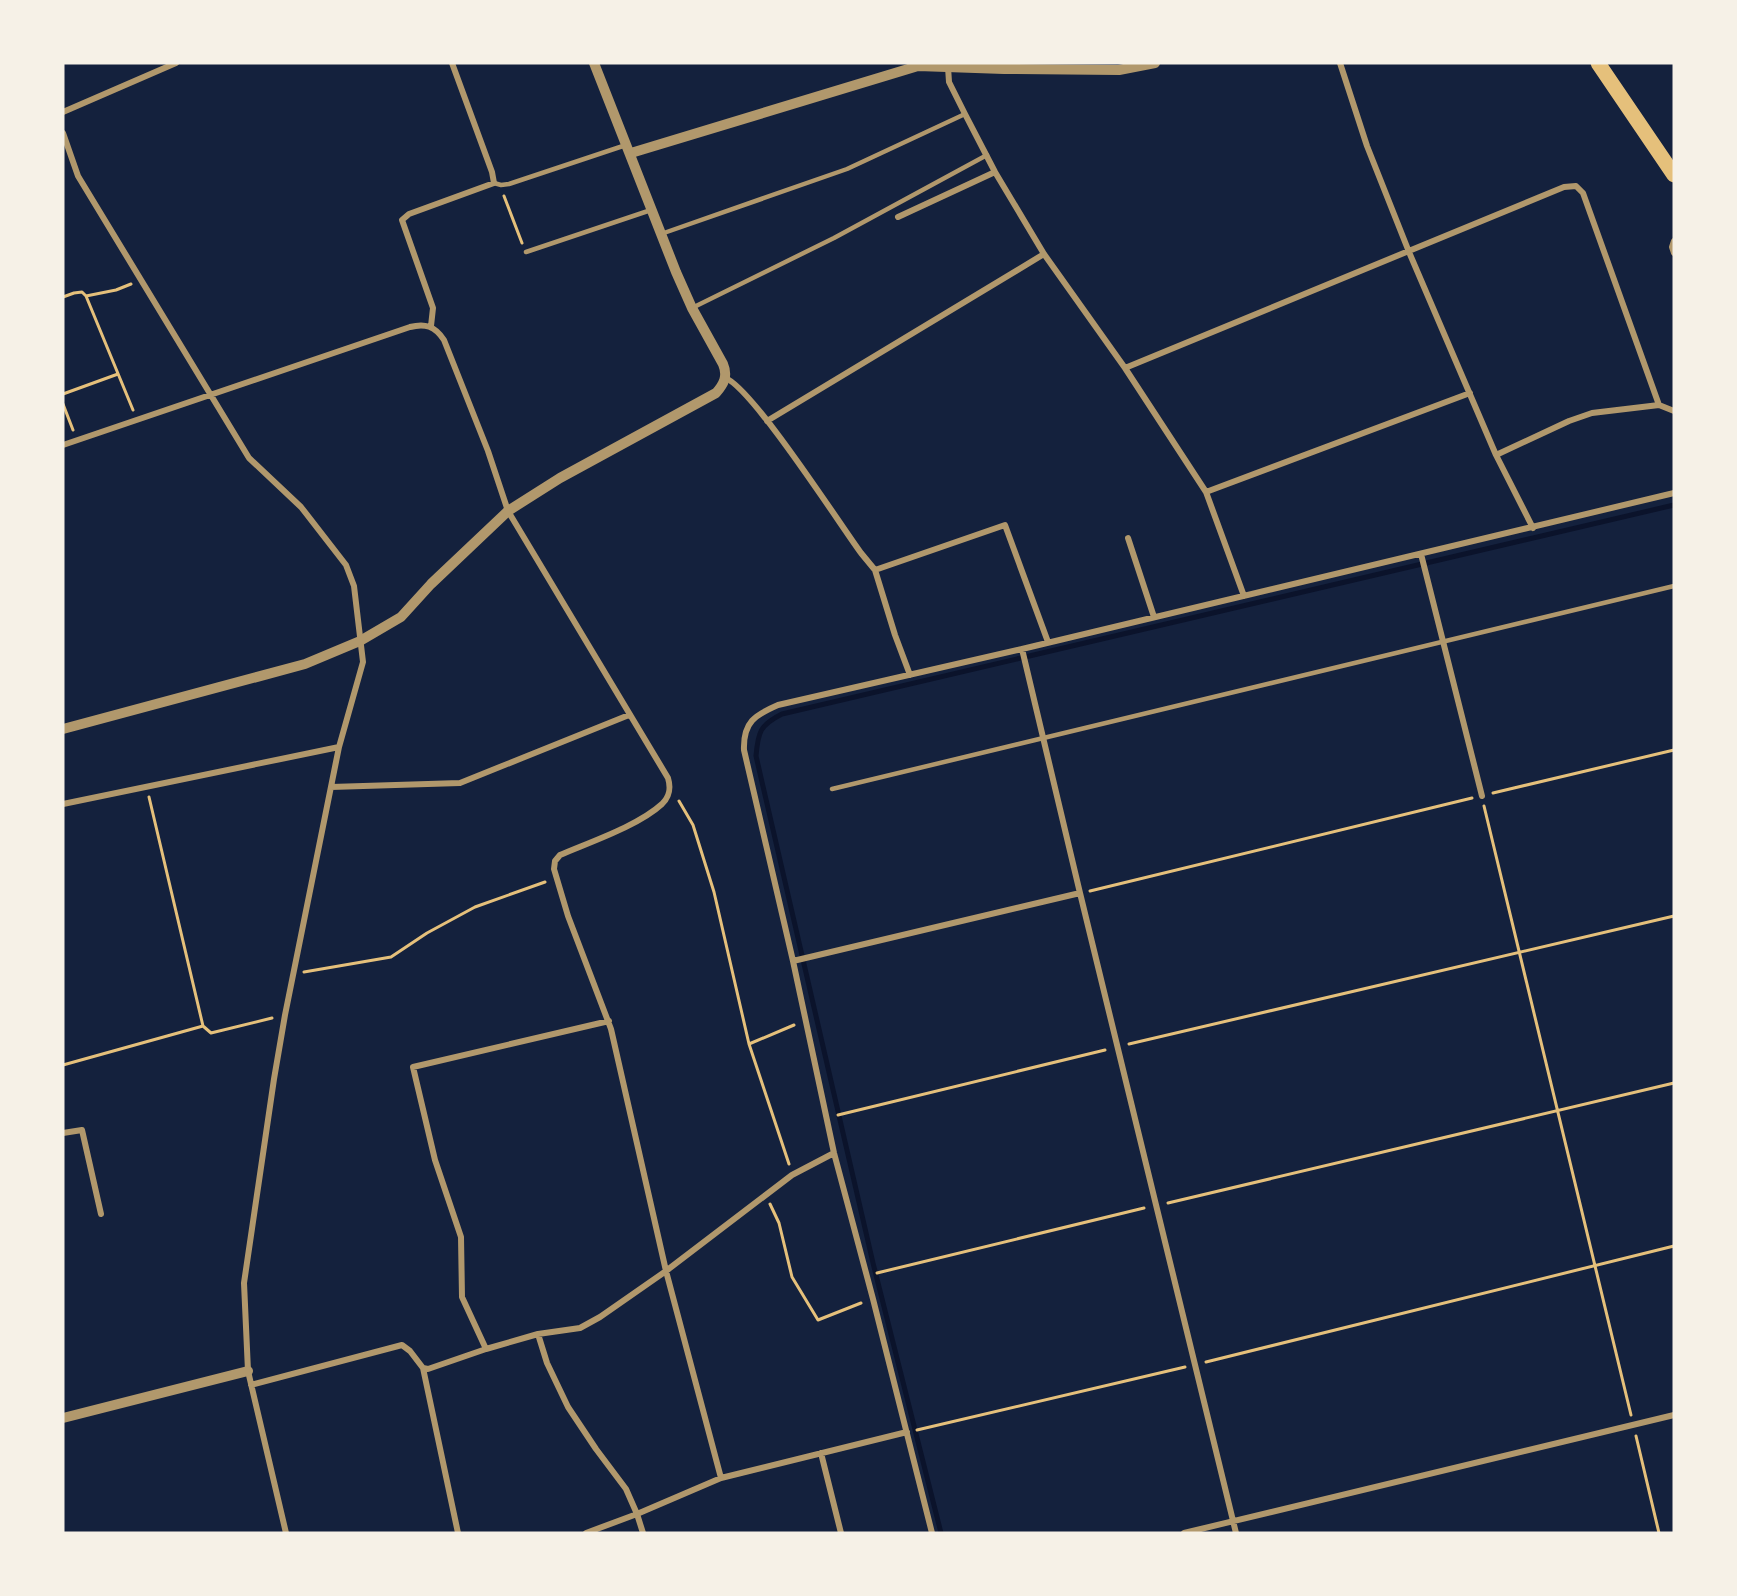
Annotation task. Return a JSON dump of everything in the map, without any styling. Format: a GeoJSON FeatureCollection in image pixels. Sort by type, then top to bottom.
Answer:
{"type":"FeatureCollection","features":[{"type":"Feature","properties":{"kind":"main road"},"geometry":{"type":"LineString","coordinates":[[1598,63],[1674,175]]}},
{"type":"Feature","properties":{"kind":"street"},"geometry":{"type":"LineString","coordinates":[[63,112],[176,63]]}},
{"type":"Feature","properties":{"kind":"street"},"geometry":{"type":"LineString","coordinates":[[431,326],[433,309],[402,220],[409,214],[494,183],[452,63]]}},
{"type":"Feature","properties":{"kind":"street"},"geometry":{"type":"LineString","coordinates":[[63,729],[305,664],[360,641],[402,617],[431,584],[508,511],[560,478],[716,393],[723,386],[726,370],[692,308],[594,63]]}},
{"type":"Feature","properties":{"kind":"street"},"geometry":{"type":"LineString","coordinates":[[629,149],[918,64],[948,67],[1003,66],[1119,70],[1155,63]]}},
{"type":"Feature","properties":{"kind":"street"},"geometry":{"type":"LineString","coordinates":[[1340,63],[1367,146],[1409,252],[1496,455],[1533,528]]}},
{"type":"Feature","properties":{"kind":"street"},"geometry":{"type":"LineString","coordinates":[[948,67],[949,82],[965,114],[995,172],[1044,254],[1125,368],[1206,492],[1245,596]]}},
{"type":"Feature","properties":{"kind":"street"},"geometry":{"type":"LineString","coordinates":[[63,133],[78,176],[249,458],[301,507],[346,565],[354,586],[363,662],[339,747],[285,1015],[244,1283],[248,1371],[286,1533]]}},
{"type":"Feature","properties":{"kind":"street"},"geometry":{"type":"LineString","coordinates":[[898,217],[995,172]]}},
{"type":"Feature","properties":{"kind":"street"},"geometry":{"type":"LineString","coordinates":[[1125,368],[1564,187],[1576,186],[1583,193],[1659,405]]}},
{"type":"Feature","properties":{"kind":"street"},"geometry":{"type":"LineString","coordinates":[[1674,241],[1672,247],[1674,253]]}},
{"type":"Feature","properties":{"kind":"street"},"geometry":{"type":"LineString","coordinates":[[767,421],[1044,254]]}},
{"type":"Feature","properties":{"kind":"street"},"geometry":{"type":"LineString","coordinates":[[63,445],[410,327],[423,324],[431,326],[440,333],[488,451],[508,511],[668,778],[670,786],[668,795],[662,804],[633,823],[560,855],[555,861],[554,869],[568,916],[609,1021],[666,1271],[721,1478]]}},
{"type":"Feature","properties":{"kind":"street"},"geometry":{"type":"LineString","coordinates":[[725,378],[732,380],[738,386],[767,421],[861,553],[876,570],[895,635],[910,675]]}},
{"type":"Feature","properties":{"kind":"street"},"geometry":{"type":"LineString","coordinates":[[1206,492],[1470,393]]}},
{"type":"Feature","properties":{"kind":"street"},"geometry":{"type":"LineString","coordinates":[[1496,455],[1569,421],[1592,413],[1659,405],[1674,411]]}},
{"type":"Feature","properties":{"kind":"street"},"geometry":{"type":"LineString","coordinates":[[933,1533],[834,1153],[793,961],[744,750],[743,735],[749,724],[760,713],[778,705],[1022,650],[1674,493]]}},
{"type":"Feature","properties":{"kind":"street"},"geometry":{"type":"LineString","coordinates":[[876,570],[1005,525],[1048,642]]}},
{"type":"Feature","properties":{"kind":"street"},"geometry":{"type":"LineString","coordinates":[[1128,538],[1154,617]]}},
{"type":"Feature","properties":{"kind":"street"},"geometry":{"type":"LineString","coordinates":[[1421,554],[1482,796]]}},
{"type":"Feature","properties":{"kind":"street"},"geometry":{"type":"LineString","coordinates":[[1022,650],[1236,1533]]}},
{"type":"Feature","properties":{"kind":"street"},"geometry":{"type":"LineString","coordinates":[[331,787],[460,783],[630,715]]}},
{"type":"Feature","properties":{"kind":"street"},"geometry":{"type":"LineString","coordinates":[[63,804],[339,747]]}},
{"type":"Feature","properties":{"kind":"street"},"geometry":{"type":"LineString","coordinates":[[793,961],[1080,893]]}},
{"type":"Feature","properties":{"kind":"street"},"geometry":{"type":"LineString","coordinates":[[486,1349],[462,1297],[461,1237],[435,1160],[413,1067],[609,1021]]}},
{"type":"Feature","properties":{"kind":"street"},"geometry":{"type":"LineString","coordinates":[[63,1133],[82,1130],[101,1214]]}},
{"type":"Feature","properties":{"kind":"street"},"geometry":{"type":"LineString","coordinates":[[423,1368],[428,1369],[538,1334],[580,1328],[600,1317],[666,1271],[792,1175],[834,1153]]}},
{"type":"Feature","properties":{"kind":"street"},"geometry":{"type":"LineString","coordinates":[[538,1334],[547,1363],[568,1407],[626,1488],[643,1533]]}},
{"type":"Feature","properties":{"kind":"street"},"geometry":{"type":"LineString","coordinates":[[251,1384],[402,1345],[410,1350],[423,1368],[458,1533]]}},
{"type":"Feature","properties":{"kind":"street"},"geometry":{"type":"LineString","coordinates":[[63,1418],[248,1371]]}},
{"type":"Feature","properties":{"kind":"street"},"geometry":{"type":"LineString","coordinates":[[1184,1533],[1674,1415]]}},
{"type":"Feature","properties":{"kind":"street"},"geometry":{"type":"LineString","coordinates":[[586,1533],[721,1478],[907,1432]]}},
{"type":"Feature","properties":{"kind":"street"},"geometry":{"type":"LineString","coordinates":[[821,1453],[841,1533]]}},
{"type":"Feature","properties":{"kind":"lane"},"geometry":{"type":"LineString","coordinates":[[661,234],[846,169],[965,114]]}},
{"type":"Feature","properties":{"kind":"lane"},"geometry":{"type":"LineString","coordinates":[[494,183],[509,184],[629,149]]}},
{"type":"Feature","properties":{"kind":"lane"},"geometry":{"type":"LineString","coordinates":[[692,308],[834,238],[987,155]]}},
{"type":"Feature","properties":{"kind":"lane"},"geometry":{"type":"LineString","coordinates":[[526,252],[652,210]]}},
{"type":"Feature","properties":{"kind":"lane"},"geometry":{"type":"LineString","coordinates":[[832,789],[1674,586]]}},
{"type":"Feature","properties":{"kind":"path"},"geometry":{"type":"LineString","coordinates":[[494,183],[502,190],[526,252]]}},
{"type":"Feature","properties":{"kind":"path"},"geometry":{"type":"LineString","coordinates":[[86,296],[116,290],[140,279]]}},
{"type":"Feature","properties":{"kind":"path"},"geometry":{"type":"LineString","coordinates":[[63,297],[82,292],[86,296],[137,420]]}},
{"type":"Feature","properties":{"kind":"path"},"geometry":{"type":"LineString","coordinates":[[63,394],[118,374]]}},
{"type":"Feature","properties":{"kind":"path"},"geometry":{"type":"LineString","coordinates":[[63,404],[77,441]]}},
{"type":"Feature","properties":{"kind":"path"},"geometry":{"type":"LineString","coordinates":[[1080,893],[1674,750]]}},
{"type":"Feature","properties":{"kind":"path"},"geometry":{"type":"LineString","coordinates":[[670,786],[693,825],[714,892],[749,1044],[792,1175]]}},
{"type":"Feature","properties":{"kind":"path"},"geometry":{"type":"LineString","coordinates":[[147,787],[202,1026],[211,1032],[285,1015]]}},
{"type":"Feature","properties":{"kind":"path"},"geometry":{"type":"LineString","coordinates":[[1482,796],[1659,1533]]}},
{"type":"Feature","properties":{"kind":"path"},"geometry":{"type":"LineString","coordinates":[[293,974],[391,957],[427,933],[475,907],[557,878]]}},
{"type":"Feature","properties":{"kind":"path"},"geometry":{"type":"LineString","coordinates":[[827,1118],[1674,916]]}},
{"type":"Feature","properties":{"kind":"path"},"geometry":{"type":"LineString","coordinates":[[749,1044],[805,1021]]}},
{"type":"Feature","properties":{"kind":"path"},"geometry":{"type":"LineString","coordinates":[[63,1065],[202,1026]]}},
{"type":"Feature","properties":{"kind":"path"},"geometry":{"type":"LineString","coordinates":[[866,1276],[1674,1083]]}},
{"type":"Feature","properties":{"kind":"path"},"geometry":{"type":"LineString","coordinates":[[766,1194],[779,1223],[792,1277],[818,1320],[873,1299]]}},
{"type":"Feature","properties":{"kind":"path"},"geometry":{"type":"LineString","coordinates":[[907,1432],[1195,1365],[1674,1246]]}},
{"type":"Feature","properties":{"kind":"waterway"},"geometry":{"type":"LineString","coordinates":[[941,1533],[873,1263],[756,756],[762,730],[769,722],[782,714],[1674,505]]}}]}
